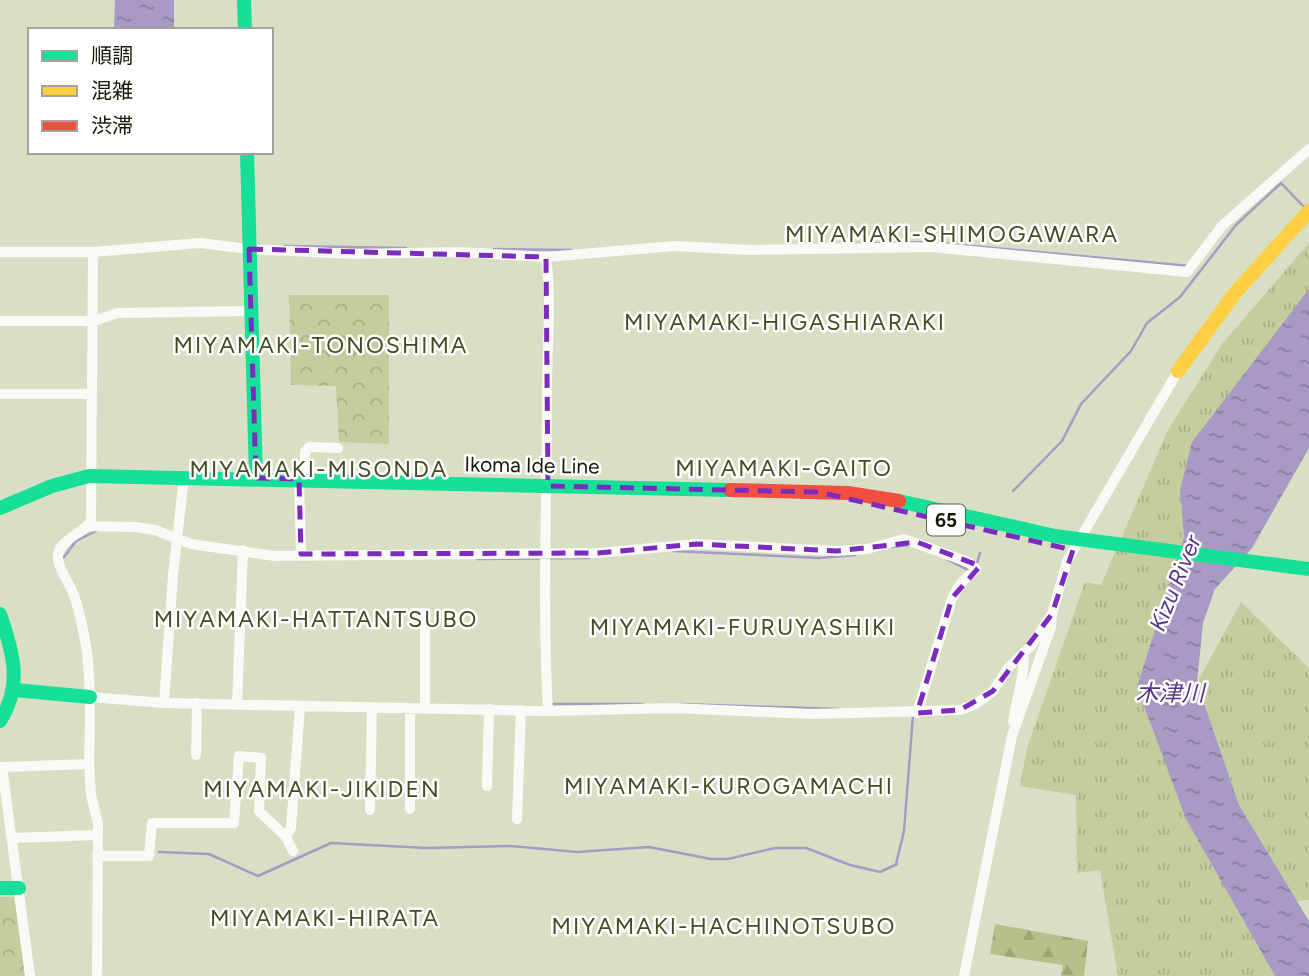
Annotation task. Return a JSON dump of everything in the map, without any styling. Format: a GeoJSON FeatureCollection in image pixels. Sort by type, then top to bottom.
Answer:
{"type":"FeatureCollection","features":[{"type":"Feature","properties":{"kind":"main road"},"geometry":{"type":"LineString","coordinates":[[244,0],[245,28]]}},
{"type":"Feature","properties":{"kind":"main road"},"geometry":{"type":"LineString","coordinates":[[247,154],[256,478]]}},
{"type":"Feature","properties":{"kind":"main road"},"geometry":{"type":"LineString","coordinates":[[1178,371],[1235,293],[1309,211]]}},
{"type":"Feature","properties":{"kind":"main road","name":"Ikoma Ide Line"},"geometry":{"type":"LineString","coordinates":[[0,508],[52,486],[89,476],[818,492],[892,497],[1083,547],[1309,580]]}},
{"type":"Feature","properties":{"kind":"main road","name":"Ikoma Ide Line"},"geometry":{"type":"LineString","coordinates":[[1083,547],[1309,569]]}},
{"type":"Feature","properties":{"kind":"main road"},"geometry":{"type":"LineString","coordinates":[[0,614],[14,656],[15,690],[0,721]]}},
{"type":"Feature","properties":{"kind":"main road"},"geometry":{"type":"LineString","coordinates":[[15,690],[90,697]]}},
{"type":"Feature","properties":{"kind":"main road"},"geometry":{"type":"LineString","coordinates":[[0,888],[19,888]]}},
{"type":"Feature","properties":{"kind":"street"},"geometry":{"type":"LineString","coordinates":[[0,252],[93,253],[200,243],[249,249],[546,257],[676,246],[750,250],[931,247],[1187,272],[1222,226],[1309,149]]}},
{"type":"Feature","properties":{"kind":"street"},"geometry":{"type":"LineString","coordinates":[[89,526],[93,253]]}},
{"type":"Feature","properties":{"kind":"street"},"geometry":{"type":"LineString","coordinates":[[546,257],[550,290],[548,486],[543,554],[543,619],[548,711]]}},
{"type":"Feature","properties":{"kind":"street"},"geometry":{"type":"LineString","coordinates":[[0,321],[94,321],[117,313],[252,311]]}},
{"type":"Feature","properties":{"kind":"street"},"geometry":{"type":"LineString","coordinates":[[90,697],[98,700],[164,703],[548,711],[673,708],[811,714],[960,710],[976,704],[993,691],[1052,614],[1083,547],[1178,371]]}},
{"type":"Feature","properties":{"kind":"street"},"geometry":{"type":"LineString","coordinates":[[0,394],[91,394]]}},
{"type":"Feature","properties":{"kind":"street"},"geometry":{"type":"LineString","coordinates":[[300,554],[305,452],[309,447],[338,448]]}},
{"type":"Feature","properties":{"kind":"street"},"geometry":{"type":"LineString","coordinates":[[164,703],[184,477]]}},
{"type":"Feature","properties":{"kind":"street"},"geometry":{"type":"LineString","coordinates":[[97,976],[98,835],[89,764],[90,697],[84,634],[75,597],[58,559],[59,551],[70,538],[89,526],[135,527],[177,539],[275,556],[598,553],[697,544],[837,551],[867,549],[904,540],[968,562],[976,569],[961,583],[952,598],[917,713]]}},
{"type":"Feature","properties":{"kind":"street"},"geometry":{"type":"LineString","coordinates":[[237,704],[243,550]]}},
{"type":"Feature","properties":{"kind":"street"},"geometry":{"type":"LineString","coordinates":[[414,612],[425,613],[425,708]]}},
{"type":"Feature","properties":{"kind":"street"},"geometry":{"type":"LineString","coordinates":[[1012,736],[1051,627],[1052,614]]}},
{"type":"Feature","properties":{"kind":"street"},"geometry":{"type":"LineString","coordinates":[[964,976],[1012,736],[1016,695],[1026,660],[1023,653]]}},
{"type":"Feature","properties":{"kind":"street"},"geometry":{"type":"LineString","coordinates":[[196,755],[197,704]]}},
{"type":"Feature","properties":{"kind":"street"},"geometry":{"type":"LineString","coordinates":[[286,837],[291,828],[300,706]]}},
{"type":"Feature","properties":{"kind":"street"},"geometry":{"type":"LineString","coordinates":[[370,810],[372,707]]}},
{"type":"Feature","properties":{"kind":"street"},"geometry":{"type":"LineString","coordinates":[[410,708],[410,809]]}},
{"type":"Feature","properties":{"kind":"street"},"geometry":{"type":"LineString","coordinates":[[487,786],[489,709]]}},
{"type":"Feature","properties":{"kind":"street"},"geometry":{"type":"LineString","coordinates":[[517,819],[521,710]]}},
{"type":"Feature","properties":{"kind":"street"},"geometry":{"type":"LineString","coordinates":[[97,856],[149,856],[152,823],[234,823],[239,756],[261,758],[259,811],[286,837],[293,852]]}},
{"type":"Feature","properties":{"kind":"street"},"geometry":{"type":"LineString","coordinates":[[30,976],[2,767],[89,764]]}},
{"type":"Feature","properties":{"kind":"street"},"geometry":{"type":"LineString","coordinates":[[12,838],[98,835]]}},
{"type":"Feature","properties":{"kind":"highlighted area"},"geometry":{"type":"Polygon","coordinates":[[[249,249],[546,257],[548,486],[818,492],[1073,550],[1052,614],[993,691],[960,710],[917,713],[952,598],[980,566],[917,542],[837,551],[697,544],[598,553],[301,554],[299,479],[256,478],[249,249]]]}},
{"type":"Feature","properties":{"kind":"green space"},"geometry":{"type":"Polygon","coordinates":[[[1309,243],[1309,289],[1180,490],[1184,537],[1137,687],[1233,902],[1275,976],[1118,976],[1100,870],[1077,873],[1076,795],[1020,786],[1027,748],[1085,582],[1101,585],[1168,430],[1222,344],[1309,243]]]}},
{"type":"Feature","properties":{"kind":"green space"},"geometry":{"type":"Polygon","coordinates":[[[289,295],[389,295],[389,444],[339,442],[336,386],[291,385],[289,295]]]}},
{"type":"Feature","properties":{"kind":"green space"},"geometry":{"type":"Polygon","coordinates":[[[1241,602],[1309,668],[1309,900],[1296,901],[1239,805],[1197,683],[1241,602]]]}},
{"type":"Feature","properties":{"kind":"green space"},"geometry":{"type":"Polygon","coordinates":[[[0,897],[13,897],[17,901],[27,976],[0,976],[0,897]]]}},
{"type":"Feature","properties":{"kind":"green space"},"geometry":{"type":"Polygon","coordinates":[[[995,924],[1088,941],[1084,976],[1061,976],[1063,965],[990,954],[995,924]]]}},
{"type":"Feature","properties":{"kind":"water"},"geometry":{"type":"Polygon","coordinates":[[[115,0],[174,0],[174,28],[114,28],[115,0]]]}},
{"type":"Feature","properties":{"kind":"water"},"geometry":{"type":"Polygon","coordinates":[[[1309,289],[1309,448],[1252,548],[1215,589],[1203,623],[1197,683],[1239,805],[1309,921],[1309,976],[1275,976],[1186,819],[1137,687],[1184,537],[1180,490],[1192,442],[1309,289]]]}},
{"type":"Feature","properties":{"kind":"waterway"},"geometry":{"type":"LineString","coordinates":[[1013,491],[1062,441],[1081,404],[1131,351],[1147,323],[1180,297],[1236,225],[1281,183],[1306,209]]}},
{"type":"Feature","properties":{"kind":"waterway"},"geometry":{"type":"LineString","coordinates":[[850,244],[927,242]]}},
{"type":"Feature","properties":{"kind":"waterway"},"geometry":{"type":"LineString","coordinates":[[941,243],[1189,266]]}},
{"type":"Feature","properties":{"kind":"waterway"},"geometry":{"type":"LineString","coordinates":[[284,246],[406,248]]}},
{"type":"Feature","properties":{"kind":"waterway"},"geometry":{"type":"LineString","coordinates":[[494,249],[571,250]]}},
{"type":"Feature","properties":{"kind":"waterway"},"geometry":{"type":"LineString","coordinates":[[64,557],[76,541],[96,531]]}},
{"type":"Feature","properties":{"kind":"waterway"},"geometry":{"type":"LineString","coordinates":[[892,547],[910,545]]}},
{"type":"Feature","properties":{"kind":"waterway"},"geometry":{"type":"LineString","coordinates":[[673,551],[819,558],[855,555]]}},
{"type":"Feature","properties":{"kind":"waterway"},"geometry":{"type":"LineString","coordinates":[[976,566],[980,553]]}},
{"type":"Feature","properties":{"kind":"waterway"},"geometry":{"type":"LineString","coordinates":[[477,559],[589,558]]}},
{"type":"Feature","properties":{"kind":"waterway"},"geometry":{"type":"LineString","coordinates":[[948,560],[970,571]]}},
{"type":"Feature","properties":{"kind":"waterway"},"geometry":{"type":"LineString","coordinates":[[552,704],[643,704]]}},
{"type":"Feature","properties":{"kind":"waterway"},"geometry":{"type":"LineString","coordinates":[[681,704],[839,709]]}},
{"type":"Feature","properties":{"kind":"waterway"},"geometry":{"type":"LineString","coordinates":[[896,864],[904,831],[913,715]]}},
{"type":"Feature","properties":{"kind":"waterway"},"geometry":{"type":"LineString","coordinates":[[159,852],[209,854],[258,876],[331,843],[427,848],[511,846],[577,852],[649,847],[711,859],[728,859],[775,848],[806,848],[850,865],[880,872],[897,864]]}},
{"type":"Feature","properties":{"kind":"traffic: fast"},"geometry":{"type":"LineString","coordinates":[[244,0],[245,28]]}},
{"type":"Feature","properties":{"kind":"traffic: fast"},"geometry":{"type":"LineString","coordinates":[[247,154],[256,478]]}},
{"type":"Feature","properties":{"kind":"traffic: fast"},"geometry":{"type":"LineString","coordinates":[[0,508],[52,486],[89,476],[730,490]]}},
{"type":"Feature","properties":{"kind":"traffic: fast"},"geometry":{"type":"LineString","coordinates":[[899,501],[1055,536],[1309,569]]}},
{"type":"Feature","properties":{"kind":"traffic: fast"},"geometry":{"type":"LineString","coordinates":[[0,614],[14,668],[12,694],[0,721]]}},
{"type":"Feature","properties":{"kind":"traffic: fast"},"geometry":{"type":"LineString","coordinates":[[15,690],[90,697]]}},
{"type":"Feature","properties":{"kind":"traffic: fast"},"geometry":{"type":"LineString","coordinates":[[0,888],[19,888]]}},
{"type":"Feature","properties":{"kind":"traffic: slow"},"geometry":{"type":"LineString","coordinates":[[1178,371],[1235,293],[1309,211]]}},
{"type":"Feature","properties":{"kind":"traffic: jam"},"geometry":{"type":"LineString","coordinates":[[730,490],[848,493],[899,501]]}},
{"type":"Feature","properties":{"kind":"district","name":"MIYAMAKI-SHIMOGAWARA"},"geometry":{"type":"Point","coordinates":[952,234]}},
{"type":"Feature","properties":{"kind":"district","name":"MIYAMAKI-HIGASHIARAKI"},"geometry":{"type":"Point","coordinates":[785,322]}},
{"type":"Feature","properties":{"kind":"district","name":"MIYAMAKI-TONOSHIMA"},"geometry":{"type":"Point","coordinates":[321,345]}},
{"type":"Feature","properties":{"kind":"district","name":"MIYAMAKI-GAITO"},"geometry":{"type":"Point","coordinates":[784,468]}},
{"type":"Feature","properties":{"kind":"district","name":"MIYAMAKI-MISONDA"},"geometry":{"type":"Point","coordinates":[319,469]}},
{"type":"Feature","properties":{"kind":"district","name":"MIYAMAKI-HATTANTSUBO"},"geometry":{"type":"Point","coordinates":[316,619]}},
{"type":"Feature","properties":{"kind":"district","name":"MIYAMAKI-FURUYASHIKI"},"geometry":{"type":"Point","coordinates":[743,627]}},
{"type":"Feature","properties":{"kind":"district","name":"MIYAMAKI-KUROGAMACHI"},"geometry":{"type":"Point","coordinates":[729,786]}},
{"type":"Feature","properties":{"kind":"district","name":"MIYAMAKI-JIKIDEN"},"geometry":{"type":"Point","coordinates":[322,789]}},
{"type":"Feature","properties":{"kind":"district","name":"MIYAMAKI-HIRATA"},"geometry":{"type":"Point","coordinates":[325,918]}},
{"type":"Feature","properties":{"kind":"district","name":"MIYAMAKI-HACHINOTSUBO"},"geometry":{"type":"Point","coordinates":[724,926]}},
{"type":"Feature","properties":{"kind":"water label","name":"Kizu River"},"geometry":{"type":"Point","coordinates":[1175,583]}},
{"type":"Feature","properties":{"kind":"water label","name":"木津川"},"geometry":{"type":"Point","coordinates":[1170,693]}}]}
